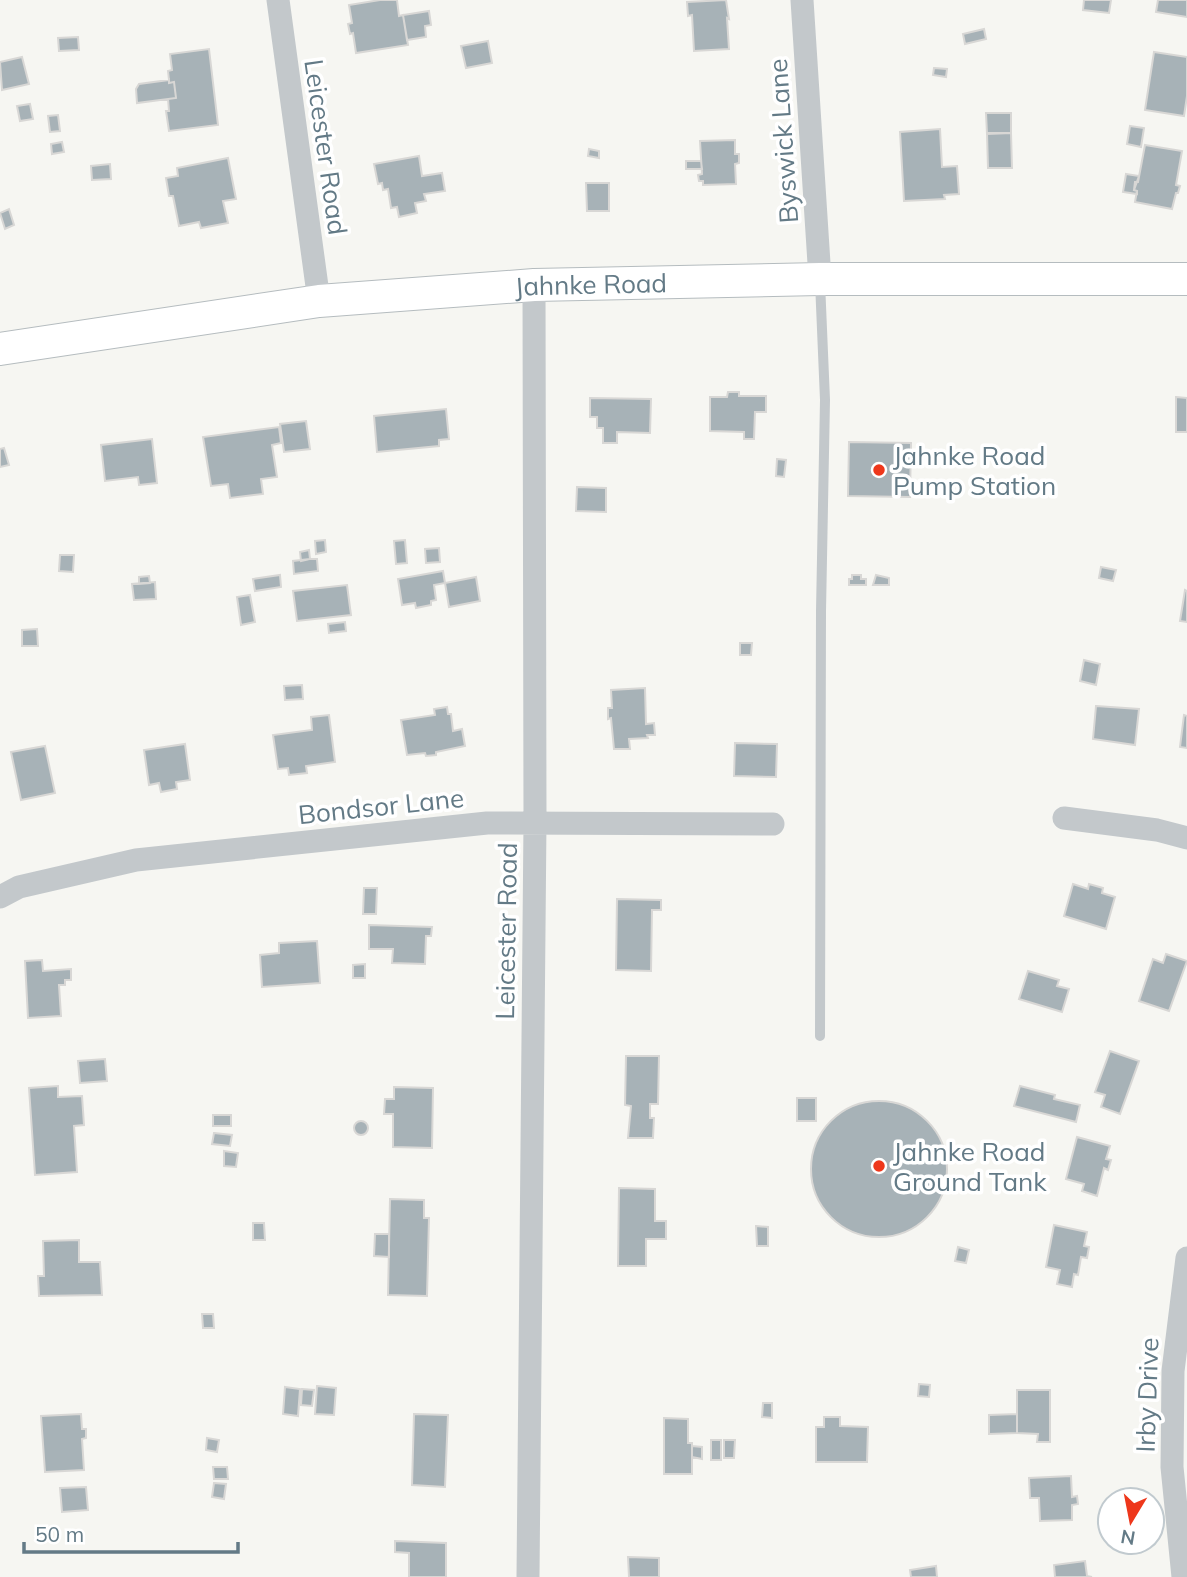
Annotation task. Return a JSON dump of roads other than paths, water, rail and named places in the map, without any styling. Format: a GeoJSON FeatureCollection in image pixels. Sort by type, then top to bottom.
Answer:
{"type":"FeatureCollection","features":[{"type":"Feature","properties":{"kind":"main road","name":"Jahnke Road"},"geometry":{"type":"LineString","coordinates":[[0,349],[319,301],[534,285],[820,279],[1187,279]]}},
{"type":"Feature","properties":{"kind":"street","name":"Leicester Road"},"geometry":{"type":"LineString","coordinates":[[278,0],[319,301]]}},
{"type":"Feature","properties":{"kind":"street","name":"Byswick Lane"},"geometry":{"type":"LineString","coordinates":[[802,0],[820,279]]}},
{"type":"Feature","properties":{"kind":"street","name":"Leicester Road"},"geometry":{"type":"LineString","coordinates":[[528,1577],[536,822],[534,285]]}},
{"type":"Feature","properties":{"kind":"street"},"geometry":{"type":"LineString","coordinates":[[1064,818],[1157,830],[1187,838]]}},
{"type":"Feature","properties":{"kind":"street","name":"Bondsor Lane"},"geometry":{"type":"LineString","coordinates":[[0,897],[19,887],[136,860],[487,823],[773,824]]}},
{"type":"Feature","properties":{"kind":"street","name":"Irby Drive"},"geometry":{"type":"LineString","coordinates":[[1183,1577],[1172,1467],[1173,1371],[1187,1258]]}},
{"type":"Feature","properties":{"kind":"lane"},"geometry":{"type":"LineString","coordinates":[[820,279],[825,400],[821,611],[820,1036]]}},
{"type":"Feature","properties":{"kind":"place","name":"Jahnke Road Pump Station"},"geometry":{"type":"Point","coordinates":[879,470]}},
{"type":"Feature","properties":{"kind":"place","name":"Jahnke Road Ground Tank"},"geometry":{"type":"Point","coordinates":[879,1166]}}]}
